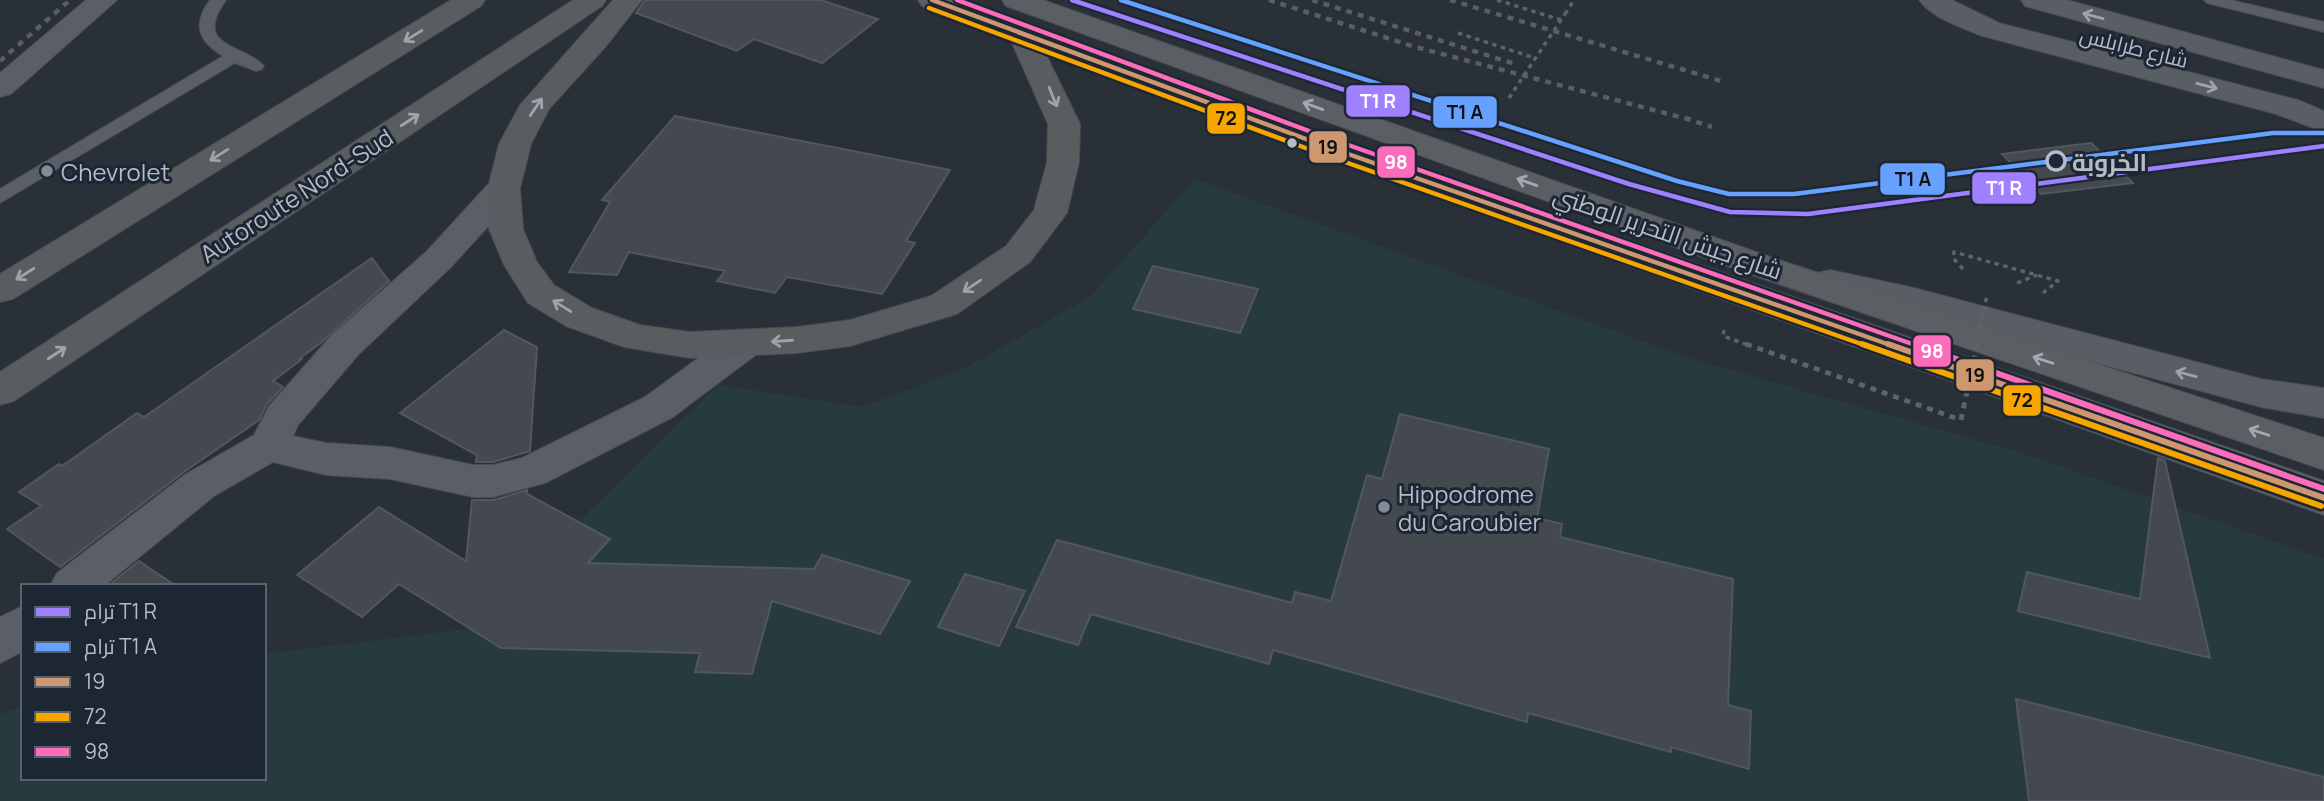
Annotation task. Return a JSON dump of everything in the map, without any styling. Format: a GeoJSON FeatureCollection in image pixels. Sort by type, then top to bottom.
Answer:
{"type":"FeatureCollection","features":[{"type":"Feature","properties":{"kind":"highway"},"geometry":{"type":"LineString","coordinates":[[0,290],[471,0]]}},
{"type":"Feature","properties":{"kind":"highway","name":"Autoroute Nord-Sud"},"geometry":{"type":"LineString","coordinates":[[0,391],[592,0]]}},
{"type":"Feature","properties":{"kind":"highway"},"geometry":{"type":"LineString","coordinates":[[628,0],[597,39],[536,105],[515,145],[504,188],[506,229],[521,265],[541,294],[579,317],[637,338],[690,345],[744,344],[850,333],[944,305],[1018,254],[1050,213],[1063,162],[1064,124],[1023,36]]}},
{"type":"Feature","properties":{"kind":"highway","name":"شارع جيش التحرير الوطني"},"geometry":{"type":"LineString","coordinates":[[932,0],[1023,36],[1327,146],[2324,498]]}},
{"type":"Feature","properties":{"kind":"highway","name":"شارع جيش التحرير الوطني"},"geometry":{"type":"LineString","coordinates":[[1016,0],[1764,267],[2324,454]]}},
{"type":"Feature","properties":{"kind":"main road"},"geometry":{"type":"LineString","coordinates":[[1933,0],[1953,13],[1989,29],[2287,107],[2324,122]]}},
{"type":"Feature","properties":{"kind":"main road","name":"شارع طرابلس"},"geometry":{"type":"LineString","coordinates":[[1945,0],[2324,93]]}},
{"type":"Feature","properties":{"kind":"main road","name":"شارع طرابلس"},"geometry":{"type":"LineString","coordinates":[[2035,0],[2324,79]]}},
{"type":"Feature","properties":{"kind":"main road"},"geometry":{"type":"LineString","coordinates":[[1764,267],[1910,300],[2261,393],[2324,403]]}},
{"type":"Feature","properties":{"kind":"street"},"geometry":{"type":"LineString","coordinates":[[0,88],[103,0]]}},
{"type":"Feature","properties":{"kind":"street"},"geometry":{"type":"LineString","coordinates":[[75,584],[200,485],[268,446],[283,416],[345,345],[439,260],[504,188]]}},
{"type":"Feature","properties":{"kind":"street"},"geometry":{"type":"LineString","coordinates":[[268,446],[327,458],[390,463],[473,481],[493,481],[531,472],[659,407],[744,344]]}},
{"type":"Feature","properties":{"kind":"street"},"geometry":{"type":"LineString","coordinates":[[0,643],[21,627]]}},
{"type":"Feature","properties":{"kind":"lane"},"geometry":{"type":"LineString","coordinates":[[218,0],[206,18],[207,32],[216,44],[234,57],[256,66]]}},
{"type":"Feature","properties":{"kind":"lane"},"geometry":{"type":"LineString","coordinates":[[2212,0],[2324,27]]}},
{"type":"Feature","properties":{"kind":"lane"},"geometry":{"type":"LineString","coordinates":[[0,197],[234,57]]}},
{"type":"Feature","properties":{"kind":"path"},"geometry":{"type":"LineString","coordinates":[[1497,0],[1561,20]]}},
{"type":"Feature","properties":{"kind":"path"},"geometry":{"type":"LineString","coordinates":[[1509,98],[1574,0]]}},
{"type":"Feature","properties":{"kind":"path"},"geometry":{"type":"LineString","coordinates":[[1458,33],[1535,58]]}},
{"type":"Feature","properties":{"kind":"path"},"geometry":{"type":"LineString","coordinates":[[1723,336],[1961,420],[1986,295]]}},
{"type":"Feature","properties":{"kind":"green space","name":"Hippodrome du Caroubier"},"geometry":{"type":"Polygon","coordinates":[[[1195,179],[1689,358],[2025,454],[2324,559],[2324,801],[0,801],[0,714],[21,708],[21,780],[266,780],[266,654],[468,629],[718,385],[863,407],[965,368],[1090,297],[1195,179]]]}},
{"type":"Feature","properties":{"kind":"building"},"geometry":{"type":"Polygon","coordinates":[[[645,0],[821,0],[878,19],[822,63],[754,39],[737,51],[636,13],[645,0]]]}},
{"type":"Feature","properties":{"kind":"building"},"geometry":{"type":"Polygon","coordinates":[[[675,116],[950,170],[906,241],[915,243],[882,294],[787,277],[775,293],[717,281],[725,271],[629,252],[617,275],[569,272],[610,202],[602,200],[675,116]]]}},
{"type":"Feature","properties":{"kind":"building"},"geometry":{"type":"Polygon","coordinates":[[[2091,143],[2133,183],[2041,194],[2002,154],[2091,143]]]}},
{"type":"Feature","properties":{"kind":"building"},"geometry":{"type":"Polygon","coordinates":[[[372,258],[389,281],[322,342],[273,381],[283,387],[267,404],[259,420],[184,472],[60,567],[7,529],[41,506],[19,492],[59,464],[62,466],[137,413],[144,417],[372,258]]]}},
{"type":"Feature","properties":{"kind":"building"},"geometry":{"type":"Polygon","coordinates":[[[1153,266],[1258,289],[1240,333],[1133,309],[1153,266]]]}},
{"type":"Feature","properties":{"kind":"building"},"geometry":{"type":"Polygon","coordinates":[[[504,330],[537,347],[530,451],[493,462],[476,462],[477,455],[400,413],[504,330]]]}},
{"type":"Feature","properties":{"kind":"building"},"geometry":{"type":"Polygon","coordinates":[[[1400,414],[1549,449],[1537,518],[1562,524],[1560,537],[1733,579],[1728,705],[1751,711],[1749,769],[1671,747],[1671,752],[1528,713],[1527,722],[1273,650],[1269,664],[1091,614],[1078,645],[1016,627],[1057,540],[1292,603],[1295,592],[1331,601],[1367,475],[1382,479],[1400,414]]]}},
{"type":"Feature","properties":{"kind":"building"},"geometry":{"type":"Polygon","coordinates":[[[2158,458],[2165,461],[2210,658],[2018,611],[2027,572],[2140,599],[2158,458]]]}},
{"type":"Feature","properties":{"kind":"building"},"geometry":{"type":"Polygon","coordinates":[[[527,490],[527,494],[610,539],[588,563],[814,569],[822,555],[910,581],[880,634],[772,601],[752,674],[695,672],[700,653],[501,648],[399,584],[362,617],[297,575],[379,507],[466,561],[472,500],[494,500],[527,490]]]}},
{"type":"Feature","properties":{"kind":"building"},"geometry":{"type":"Polygon","coordinates":[[[139,561],[173,584],[110,584],[139,561]]]}},
{"type":"Feature","properties":{"kind":"building"},"geometry":{"type":"Polygon","coordinates":[[[965,574],[1025,591],[999,646],[938,627],[965,574]]]}},
{"type":"Feature","properties":{"kind":"building"},"geometry":{"type":"Polygon","coordinates":[[[2016,699],[2324,777],[2324,801],[2029,801],[2016,699]]]}},
{"type":"Feature","properties":{"kind":"railway"},"geometry":{"type":"LineString","coordinates":[[0,61],[70,0]]}},
{"type":"Feature","properties":{"kind":"railway"},"geometry":{"type":"LineString","coordinates":[[1269,0],[1412,46],[1690,120]]}},
{"type":"Feature","properties":{"kind":"railway"},"geometry":{"type":"LineString","coordinates":[[1312,0],[1518,65]]}},
{"type":"Feature","properties":{"kind":"railway"},"geometry":{"type":"LineString","coordinates":[[1450,0],[1721,81]]}},
{"type":"Feature","properties":{"kind":"railway"},"geometry":{"type":"LineString","coordinates":[[1685,118],[1690,120]]}},
{"type":"Feature","properties":{"kind":"railway"},"geometry":{"type":"LineString","coordinates":[[1690,120],[1695,121]]}},
{"type":"Feature","properties":{"kind":"railway"},"geometry":{"type":"LineString","coordinates":[[1690,120],[1712,127]]}},
{"type":"Feature","properties":{"kind":"transit line","name":"19"},"geometry":{"type":"LineString","coordinates":[[932,0],[1314,142],[2324,498]]}},
{"type":"Feature","properties":{"kind":"transit line","name":"98"},"geometry":{"type":"LineString","coordinates":[[957,0],[1317,134],[2324,489]]}},
{"type":"Feature","properties":{"kind":"transit line"},"geometry":{"type":"LineString","coordinates":[[1072,0],[1629,184],[1730,212],[1808,214],[2324,146]]}},
{"type":"Feature","properties":{"kind":"transit line"},"geometry":{"type":"LineString","coordinates":[[1121,0],[1677,181],[1729,194],[1794,194],[2273,133],[2324,133]]}},
{"type":"Feature","properties":{"kind":"transit line","name":"72"},"geometry":{"type":"LineString","coordinates":[[929,8],[1311,150],[2321,506]]}},
{"type":"Feature","properties":{"kind":"place","name":"الخروبة"},"geometry":{"type":"Point","coordinates":[2056,161]}},
{"type":"Feature","properties":{"kind":"place","name":"Chevrolet"},"geometry":{"type":"Point","coordinates":[47,171]}},
{"type":"Feature","properties":{"kind":"place","name":"Hippodrome du Caroubier"},"geometry":{"type":"Point","coordinates":[1384,507]}}]}
